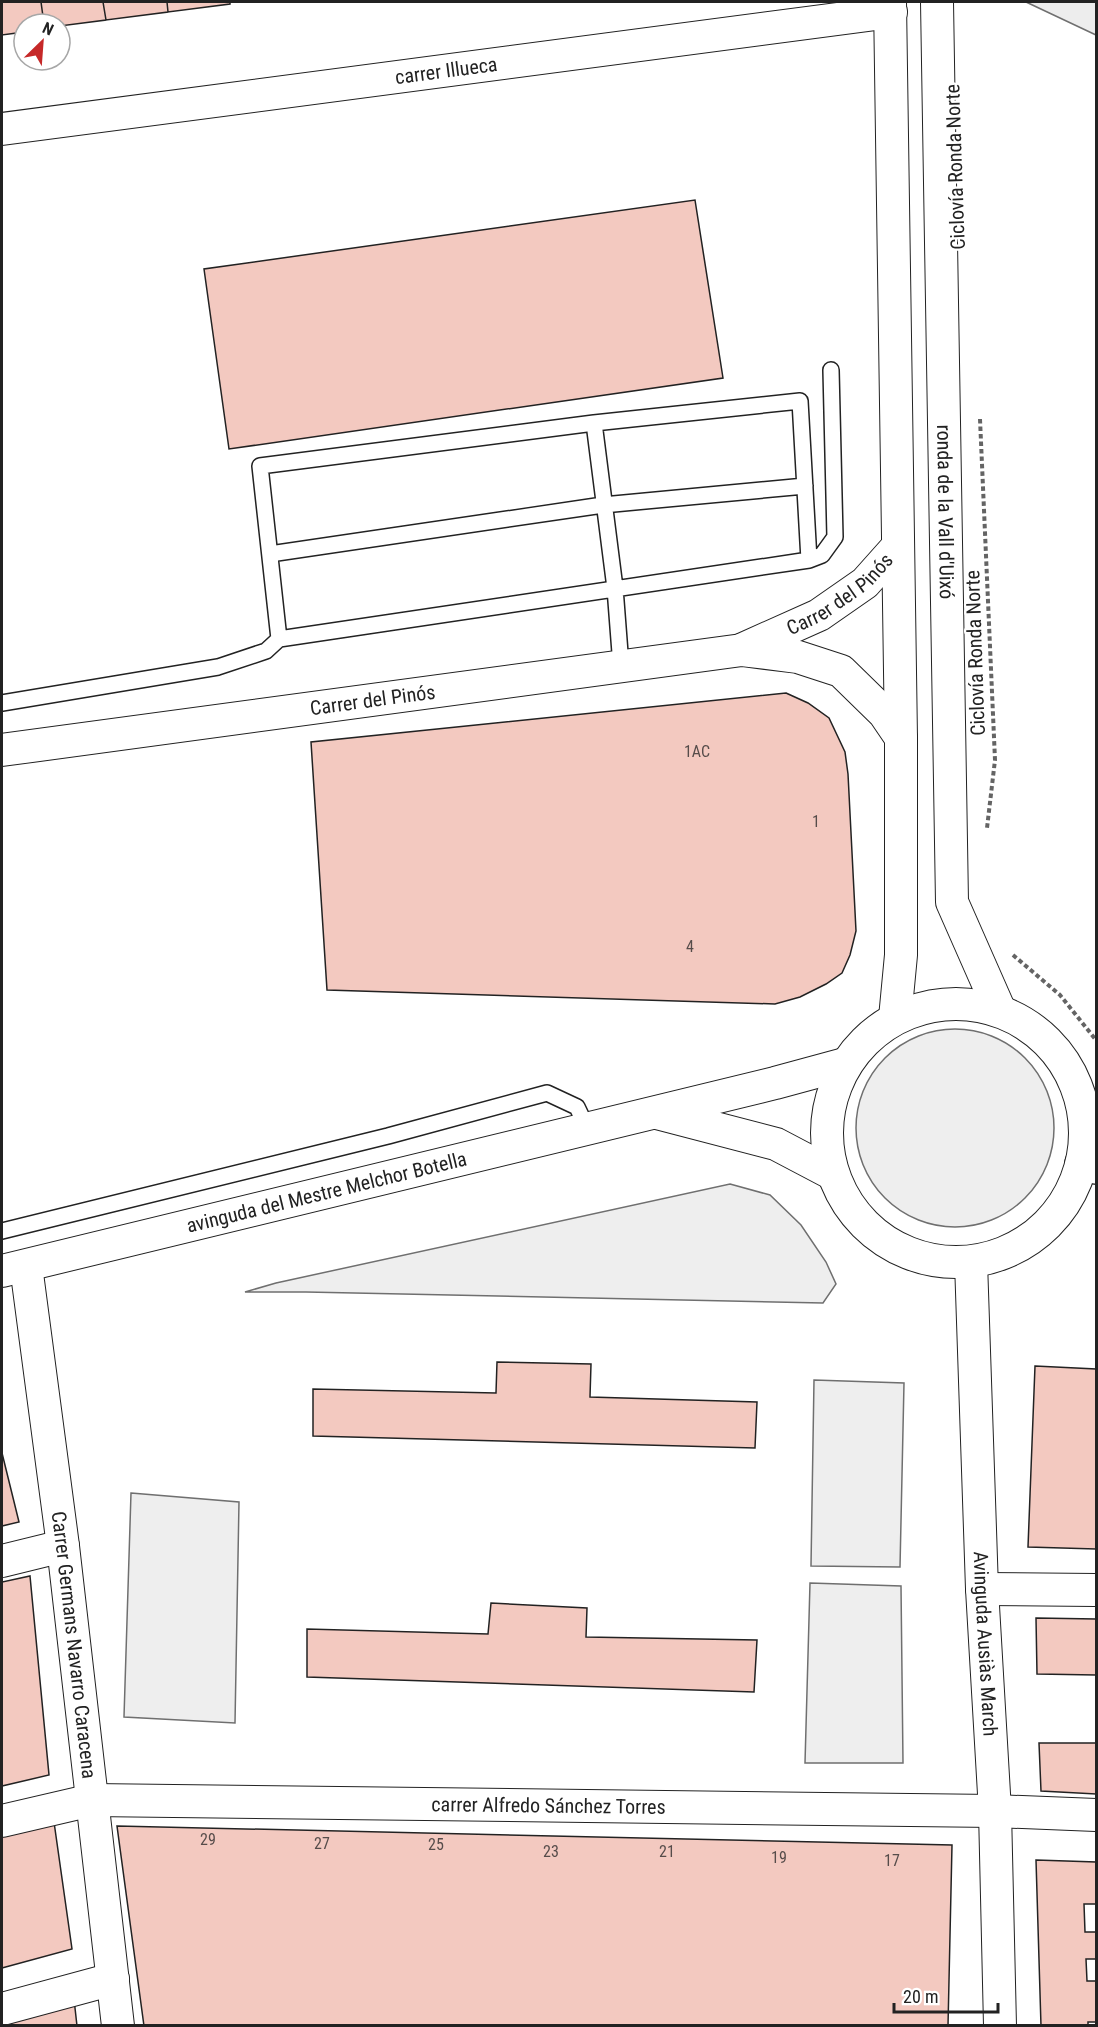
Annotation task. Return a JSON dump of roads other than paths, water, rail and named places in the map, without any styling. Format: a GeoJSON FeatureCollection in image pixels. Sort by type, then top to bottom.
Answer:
{"type":"FeatureCollection","features":[{"type":"Feature","properties":{"kind":"street","name":"ronda de la Vall d'Uixó"},"geometry":{"type":"LineString","coordinates":[[937,2],[952,903],[1000,1011]]}},
{"type":"Feature","properties":{"kind":"street"},"geometry":{"type":"LineString","coordinates":[[890,7],[901,738],[901,955],[895,1018]]}},
{"type":"Feature","properties":{"kind":"street","name":"carrer Illueca"},"geometry":{"type":"LineString","coordinates":[[2,129],[890,7]]}},
{"type":"Feature","properties":{"kind":"street","name":"Carrer del Pinós"},"geometry":{"type":"LineString","coordinates":[[742,650],[819,615],[865,583],[898,546]]}},
{"type":"Feature","properties":{"kind":"street","name":"Carrer del Pinós"},"geometry":{"type":"LineString","coordinates":[[2,750],[742,650],[798,657],[841,672],[885,713],[901,738]]}},
{"type":"Feature","properties":{"kind":"street"},"geometry":{"type":"LineString","coordinates":[[965,1004],[1000,1011],[1028,1026],[1052,1046],[1070,1072],[1082,1101],[1089,1165],[1054,1219],[1030,1240],[1002,1255],[971,1262],[946,1262],[921,1258],[897,1249],[876,1236],[857,1218],[843,1197],[833,1174],[826,1137],[830,1099],[845,1064],[867,1038],[895,1018],[929,1006],[965,1004]]}},
{"type":"Feature","properties":{"kind":"street","name":"avinguda del Mestre Melchor Botella"},"geometry":{"type":"LineString","coordinates":[[14,1268],[845,1064]]}},
{"type":"Feature","properties":{"kind":"street","name":"avinguda del Mestre Melchor Botella"},"geometry":{"type":"LineString","coordinates":[[653,1112],[776,1144],[833,1174]]}},
{"type":"Feature","properties":{"kind":"street","name":"Avinguda Ausiàs March"},"geometry":{"type":"LineString","coordinates":[[971,1262],[982,1589],[995,1811],[1000,2025]]}},
{"type":"Feature","properties":{"kind":"street","name":"Carrer Germans Navarro Caracena"},"geometry":{"type":"LineString","coordinates":[[14,1268],[63,1546],[118,2025]]}},
{"type":"Feature","properties":{"kind":"street"},"geometry":{"type":"LineString","coordinates":[[2,1561],[63,1546]]}},
{"type":"Feature","properties":{"kind":"street"},"geometry":{"type":"LineString","coordinates":[[982,1589],[1096,1590]]}},
{"type":"Feature","properties":{"kind":"street","name":"carrer Alfredo Sánchez Torres"},"geometry":{"type":"LineString","coordinates":[[2,1821],[92,1800],[995,1811],[1096,1815]]}},
{"type":"Feature","properties":{"kind":"street"},"geometry":{"type":"LineString","coordinates":[[2,2008],[113,1979]]}},
{"type":"Feature","properties":{"kind":"lane"},"geometry":{"type":"LineString","coordinates":[[2,703],[218,667],[266,651],[279,639],[809,560],[822,555],[835,537],[831,370]]}},
{"type":"Feature","properties":{"kind":"lane"},"geometry":{"type":"LineString","coordinates":[[279,639],[260,466],[594,423],[800,401],[809,560]]}},
{"type":"Feature","properties":{"kind":"lane"},"geometry":{"type":"LineString","coordinates":[[594,423],[615,588],[621,666]]}},
{"type":"Feature","properties":{"kind":"lane"},"geometry":{"type":"LineString","coordinates":[[270,554],[603,505],[805,486]]}},
{"type":"Feature","properties":{"kind":"lane"},"geometry":{"type":"LineString","coordinates":[[2,1231],[388,1136],[547,1093],[577,1107],[586,1128]]}}]}
